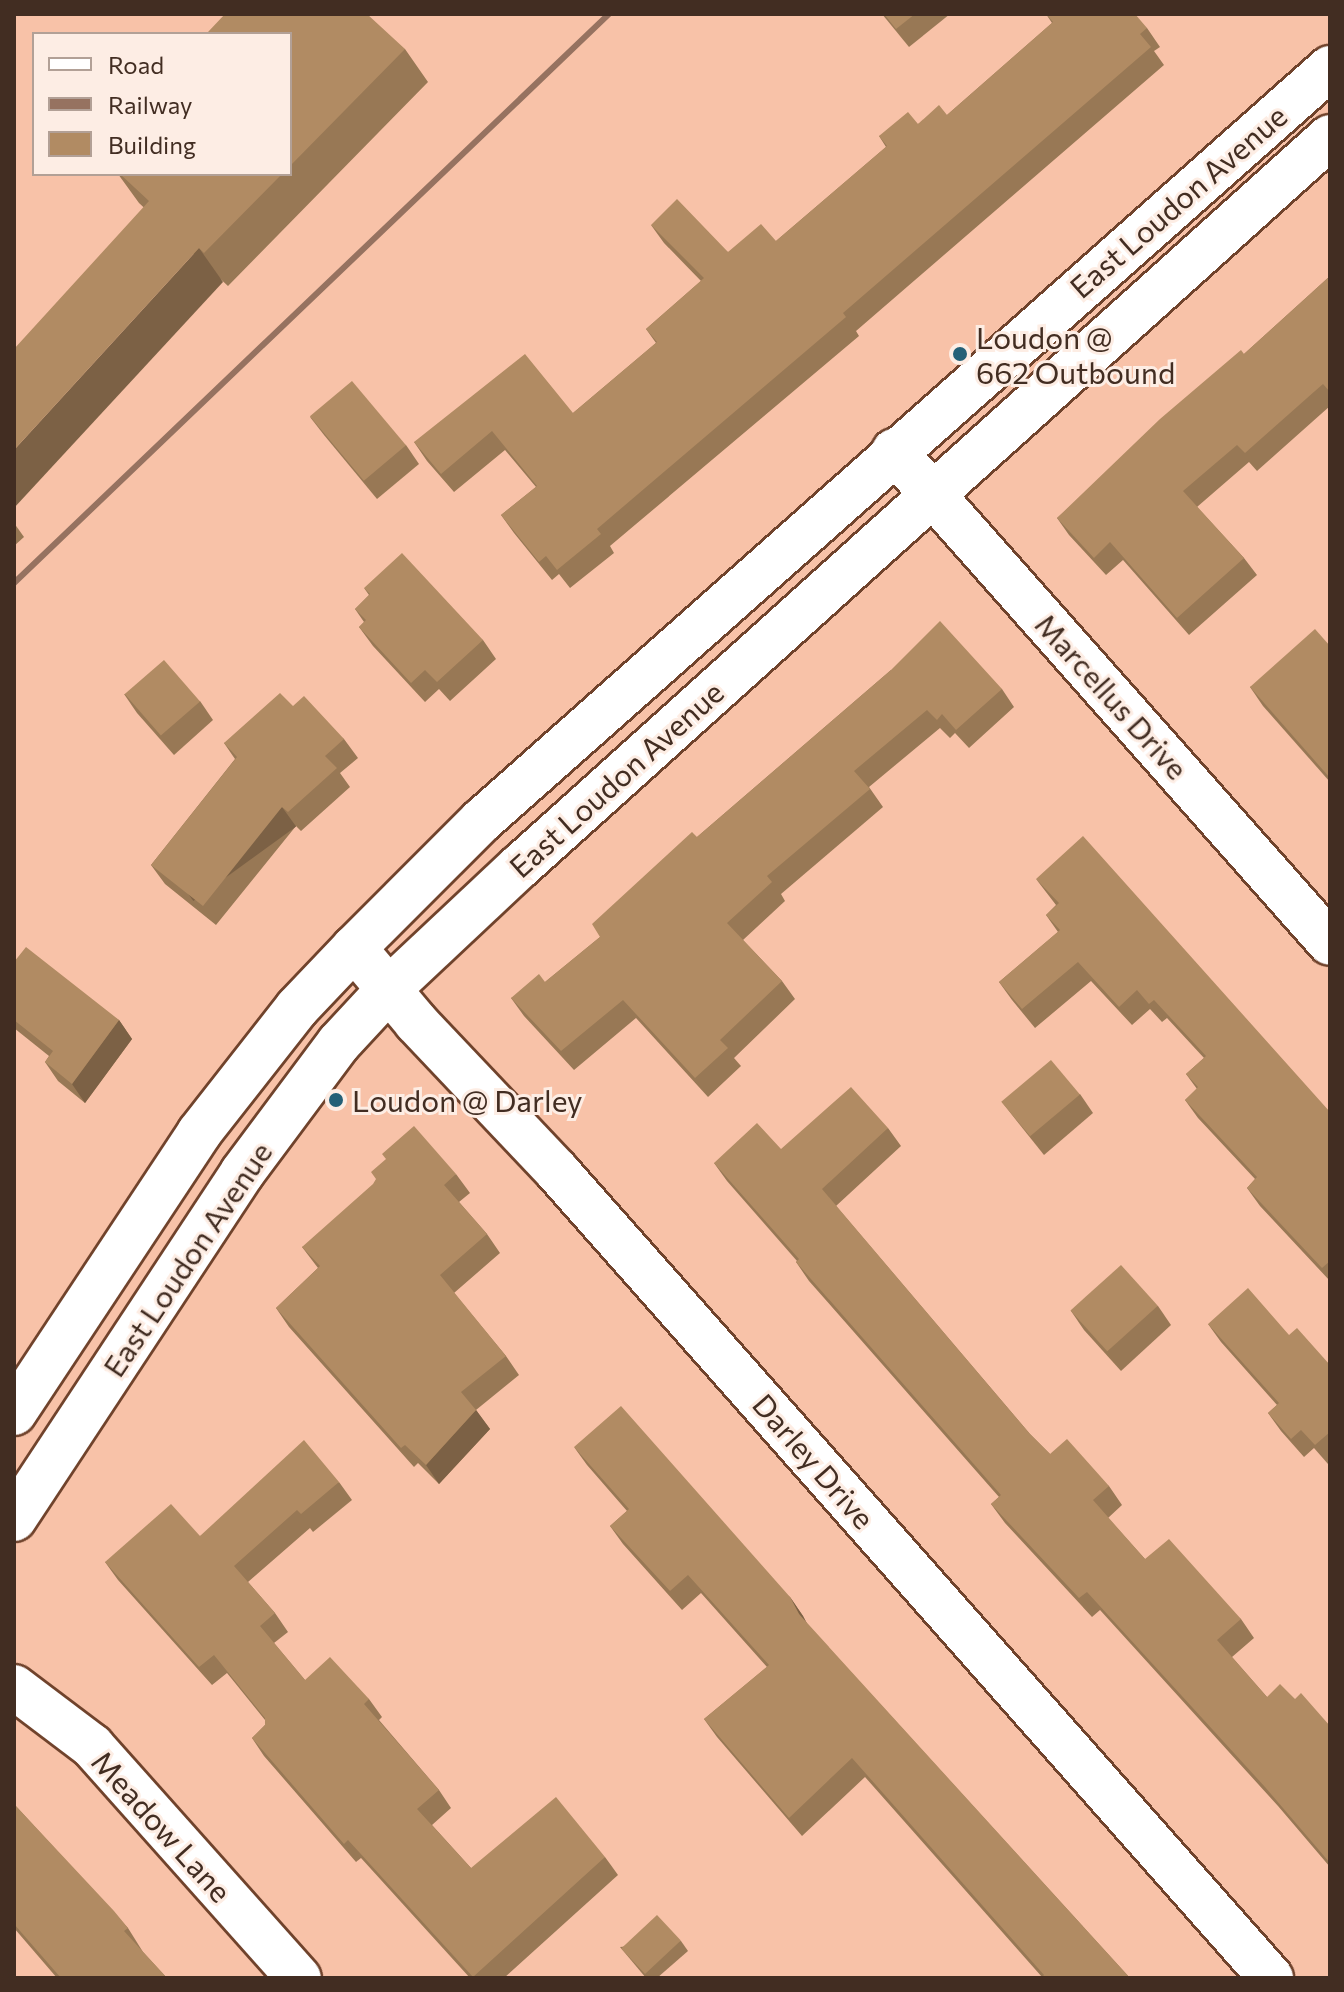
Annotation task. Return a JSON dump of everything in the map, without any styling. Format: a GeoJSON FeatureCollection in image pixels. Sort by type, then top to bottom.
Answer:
{"type":"FeatureCollection","features":[{"type":"Feature","properties":{"kind":"main road","name":"East Loudon Avenue"},"geometry":{"type":"LineString","coordinates":[[14,1413],[199,1133],[297,1008],[354,948],[481,821],[894,451],[1330,68]]}},
{"type":"Feature","properties":{"kind":"main road","name":"East Loudon Avenue"},"geometry":{"type":"LineString","coordinates":[[14,1519],[242,1173],[339,1043],[390,988],[932,494],[1330,137]]}},
{"type":"Feature","properties":{"kind":"main road","name":"Marcellus Drive"},"geometry":{"type":"LineString","coordinates":[[894,451],[1330,943]]}},
{"type":"Feature","properties":{"kind":"main road","name":"Darley Drive"},"geometry":{"type":"LineString","coordinates":[[354,948],[1271,1978]]}},
{"type":"Feature","properties":{"kind":"main road","name":"Meadow Lane"},"geometry":{"type":"LineString","coordinates":[[14,1687],[92,1746],[299,1978]]}},
{"type":"Feature","properties":{"kind":"building"},"geometry":{"type":"Polygon","coordinates":[[[225,14],[367,14],[405,49],[292,164],[292,32],[208,32],[225,14]]]}},
{"type":"Feature","properties":{"kind":"building"},"geometry":{"type":"Polygon","coordinates":[[[884,14],[915,14],[896,29],[884,14]]]}},
{"type":"Feature","properties":{"kind":"building"},"geometry":{"type":"Polygon","coordinates":[[[1046,14],[1135,14],[1147,28],[1140,34],[1151,47],[843,313],[846,317],[597,529],[601,534],[557,570],[546,556],[539,562],[501,515],[537,486],[492,431],[441,474],[414,442],[525,354],[573,413],[657,342],[646,329],[704,278],[651,225],[677,199],[728,252],[761,224],[776,241],[887,146],[879,136],[908,112],[918,124],[939,105],[947,115],[1053,22],[1046,14]]]}},
{"type":"Feature","properties":{"kind":"building"},"geometry":{"type":"Polygon","coordinates":[[[122,176],[280,176],[204,253],[199,248],[14,450],[14,349],[149,201],[122,176]]]}},
{"type":"Feature","properties":{"kind":"building"},"geometry":{"type":"Polygon","coordinates":[[[1330,276],[1330,392],[1323,384],[1245,453],[1237,445],[1183,491],[1244,558],[1177,618],[1110,542],[1094,558],[1057,518],[1160,419],[1241,350],[1244,354],[1330,276]]]}},
{"type":"Feature","properties":{"kind":"building"},"geometry":{"type":"Polygon","coordinates":[[[352,381],[406,445],[364,481],[310,416],[352,381]]]}},
{"type":"Feature","properties":{"kind":"building"},"geometry":{"type":"Polygon","coordinates":[[[402,553],[483,640],[437,682],[425,670],[411,683],[359,627],[366,620],[355,609],[370,594],[364,588],[402,553]]]}},
{"type":"Feature","properties":{"kind":"building"},"geometry":{"type":"Polygon","coordinates":[[[940,621],[1002,689],[956,730],[942,714],[937,720],[927,710],[854,771],[870,789],[767,876],[772,882],[727,923],[782,981],[720,1040],[728,1048],[695,1078],[623,1000],[561,1051],[511,998],[539,974],[545,982],[600,937],[592,924],[692,832],[697,837],[891,670],[940,621]]]}},
{"type":"Feature","properties":{"kind":"building"},"geometry":{"type":"Polygon","coordinates":[[[1315,629],[1330,646],[1330,778],[1250,687],[1315,629]]]}},
{"type":"Feature","properties":{"kind":"building"},"geometry":{"type":"Polygon","coordinates":[[[164,660],[200,702],[161,736],[125,694],[164,660]]]}},
{"type":"Feature","properties":{"kind":"building"},"geometry":{"type":"Polygon","coordinates":[[[280,693],[293,706],[304,696],[344,739],[325,756],[337,768],[288,812],[282,807],[203,906],[151,865],[237,757],[224,743],[280,693]]]}},
{"type":"Feature","properties":{"kind":"building"},"geometry":{"type":"Polygon","coordinates":[[[1083,836],[1330,1112],[1330,1261],[1322,1268],[1247,1188],[1257,1177],[1185,1100],[1198,1087],[1186,1074],[1206,1056],[1154,1000],[1149,1004],[1137,990],[1119,1007],[1078,962],[1022,1009],[999,982],[1060,930],[1046,915],[1059,903],[1036,879],[1083,836]]]}},
{"type":"Feature","properties":{"kind":"building"},"geometry":{"type":"Polygon","coordinates":[[[26,947],[119,1020],[72,1084],[45,1062],[53,1051],[14,1020],[14,962],[26,947]]]}},
{"type":"Feature","properties":{"kind":"building"},"geometry":{"type":"Polygon","coordinates":[[[1051,1060],[1080,1094],[1030,1136],[1001,1102],[1051,1060]]]}},
{"type":"Feature","properties":{"kind":"building"},"geometry":{"type":"Polygon","coordinates":[[[851,1087],[888,1128],[822,1189],[1030,1434],[1050,1454],[1067,1439],[1109,1486],[1093,1500],[1145,1559],[1169,1539],[1241,1619],[1217,1640],[1267,1697],[1280,1684],[1295,1699],[1301,1693],[1330,1726],[1330,1863],[1087,1592],[1079,1598],[991,1504],[1001,1495],[796,1262],[799,1259],[714,1163],[757,1123],[781,1149],[851,1087]]]}},
{"type":"Feature","properties":{"kind":"building"},"geometry":{"type":"Polygon","coordinates":[[[414,1126],[456,1174],[444,1185],[487,1234],[440,1275],[506,1356],[461,1392],[476,1410],[426,1465],[405,1445],[401,1448],[276,1308],[320,1266],[302,1247],[373,1184],[376,1179],[371,1172],[386,1159],[382,1154],[414,1126]]]}},
{"type":"Feature","properties":{"kind":"building"},"geometry":{"type":"Polygon","coordinates":[[[1121,1265],[1158,1306],[1107,1351],[1070,1311],[1121,1265]]]}},
{"type":"Feature","properties":{"kind":"building"},"geometry":{"type":"Polygon","coordinates":[[[1248,1288],[1289,1335],[1297,1328],[1330,1365],[1330,1432],[1315,1445],[1301,1430],[1291,1439],[1268,1413],[1279,1403],[1208,1324],[1248,1288]]]}},
{"type":"Feature","properties":{"kind":"building"},"geometry":{"type":"Polygon","coordinates":[[[621,1406],[790,1597],[799,1614],[1130,1978],[1041,1978],[1044,1975],[852,1758],[789,1818],[704,1719],[769,1665],[688,1575],[670,1591],[610,1526],[629,1509],[574,1447],[621,1406]]]}},
{"type":"Feature","properties":{"kind":"building"},"geometry":{"type":"Polygon","coordinates":[[[304,1440],[339,1482],[301,1514],[297,1510],[234,1566],[275,1613],[260,1626],[305,1680],[330,1657],[369,1699],[364,1704],[439,1790],[417,1809],[471,1868],[556,1797],[605,1857],[473,1977],[348,1840],[344,1844],[252,1738],[265,1725],[265,1718],[214,1655],[199,1667],[105,1562],[171,1504],[200,1536],[304,1440]]]}},
{"type":"Feature","properties":{"kind":"building"},"geometry":{"type":"Polygon","coordinates":[[[14,1804],[114,1911],[128,1928],[124,1931],[167,1978],[61,1978],[14,1924],[14,1804]]]}},
{"type":"Feature","properties":{"kind":"building"},"geometry":{"type":"Polygon","coordinates":[[[657,1915],[681,1941],[645,1974],[621,1948],[657,1915]]]}},
{"type":"Feature","properties":{"kind":"railway"},"geometry":{"type":"LineString","coordinates":[[14,583],[609,14]]}},
{"type":"Feature","properties":{"kind":"place","name":"Loudon @ 662 Outbound"},"geometry":{"type":"Point","coordinates":[960,354]}},
{"type":"Feature","properties":{"kind":"place","name":"Loudon @ Darley"},"geometry":{"type":"Point","coordinates":[336,1100]}}]}
